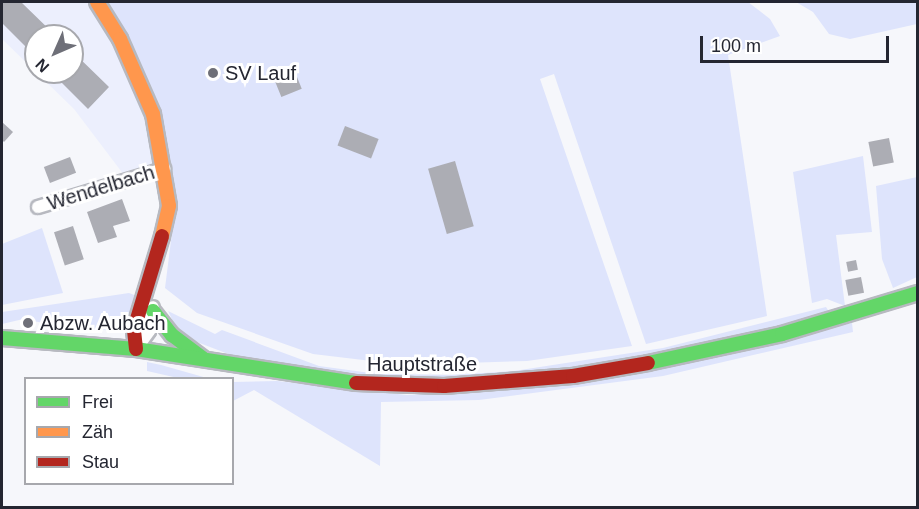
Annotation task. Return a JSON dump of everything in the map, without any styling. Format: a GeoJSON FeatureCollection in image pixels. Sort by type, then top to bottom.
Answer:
{"type":"FeatureCollection","features":[{"type":"Feature","properties":{"kind":"main road"},"geometry":{"type":"LineString","coordinates":[[97,2],[120,39],[153,114],[169,206],[150,287],[134,329],[135,349]]}},
{"type":"Feature","properties":{"kind":"main road","name":"Hauptstraße"},"geometry":{"type":"LineString","coordinates":[[2,338],[135,349],[207,362],[378,386],[504,383],[650,363],[840,319],[918,293]]}},
{"type":"Feature","properties":{"kind":"main road"},"geometry":{"type":"LineString","coordinates":[[153,311],[172,335],[207,362]]}},
{"type":"Feature","properties":{"kind":"street","name":"Wendelbach"},"geometry":{"type":"LineString","coordinates":[[38,207],[164,170]]}},
{"type":"Feature","properties":{"kind":"street"},"geometry":{"type":"LineString","coordinates":[[135,349],[149,331],[153,311],[150,287]]}},
{"type":"Feature","properties":{"kind":"shaded area"},"geometry":{"type":"Polygon","coordinates":[[[2,2],[105,2],[169,169],[124,175],[74,109],[48,84],[84,84],[84,24],[24,24],[24,60],[2,39],[2,2]]]}},
{"type":"Feature","properties":{"kind":"shaded area"},"geometry":{"type":"Polygon","coordinates":[[[105,2],[748,2],[770,19],[780,36],[728,55],[767,316],[646,344],[554,74],[540,79],[632,346],[527,361],[405,365],[313,354],[197,313],[165,288],[174,217],[169,169],[105,2]]]}},
{"type":"Feature","properties":{"kind":"shaded area"},"geometry":{"type":"Polygon","coordinates":[[[796,2],[917,2],[917,24],[850,39],[829,34],[813,12],[796,2]]]}},
{"type":"Feature","properties":{"kind":"shaded area"},"geometry":{"type":"Polygon","coordinates":[[[863,156],[872,232],[836,235],[845,306],[827,299],[812,303],[793,172],[863,156]]]}},
{"type":"Feature","properties":{"kind":"shaded area"},"geometry":{"type":"Polygon","coordinates":[[[917,177],[917,277],[893,288],[882,259],[876,186],[917,177]]]}},
{"type":"Feature","properties":{"kind":"shaded area"},"geometry":{"type":"Polygon","coordinates":[[[42,228],[63,293],[2,305],[2,244],[42,228]]]}},
{"type":"Feature","properties":{"kind":"shaded area"},"geometry":{"type":"Polygon","coordinates":[[[129,293],[137,296],[123,331],[84,329],[32,321],[32,317],[2,324],[2,312],[129,293]]]}},
{"type":"Feature","properties":{"kind":"shaded area"},"geometry":{"type":"Polygon","coordinates":[[[826,307],[831,315],[650,358],[505,378],[359,379],[252,363],[189,339],[178,332],[168,311],[215,334],[222,330],[319,366],[378,374],[452,375],[514,371],[663,348],[826,307]]]}},
{"type":"Feature","properties":{"kind":"shaded area"},"geometry":{"type":"Polygon","coordinates":[[[852,323],[853,332],[663,376],[479,400],[381,402],[380,466],[254,390],[234,400],[234,382],[277,381],[407,395],[539,387],[852,323]]]}},
{"type":"Feature","properties":{"kind":"shaded area"},"geometry":{"type":"Polygon","coordinates":[[[147,362],[203,377],[174,377],[147,371],[147,362]]]}},
{"type":"Feature","properties":{"kind":"building"},"geometry":{"type":"Polygon","coordinates":[[[2,2],[21,2],[44,24],[24,24],[24,45],[2,23],[2,2]]]}},
{"type":"Feature","properties":{"kind":"building"},"geometry":{"type":"Polygon","coordinates":[[[84,63],[109,87],[88,109],[63,84],[84,84],[84,63]]]}},
{"type":"Feature","properties":{"kind":"building"},"geometry":{"type":"Polygon","coordinates":[[[295,72],[302,89],[281,97],[275,80],[295,72]]]}},
{"type":"Feature","properties":{"kind":"building"},"geometry":{"type":"Polygon","coordinates":[[[2,122],[13,132],[4,142],[2,140],[2,122]]]}},
{"type":"Feature","properties":{"kind":"building"},"geometry":{"type":"Polygon","coordinates":[[[345,126],[379,139],[371,159],[337,146],[345,126]]]}},
{"type":"Feature","properties":{"kind":"building"},"geometry":{"type":"Polygon","coordinates":[[[889,138],[894,163],[873,167],[868,142],[889,138]]]}},
{"type":"Feature","properties":{"kind":"building"},"geometry":{"type":"Polygon","coordinates":[[[70,157],[76,173],[50,183],[44,167],[70,157]]]}},
{"type":"Feature","properties":{"kind":"building"},"geometry":{"type":"Polygon","coordinates":[[[455,161],[474,226],[447,234],[428,169],[455,161]]]}},
{"type":"Feature","properties":{"kind":"building"},"geometry":{"type":"Polygon","coordinates":[[[122,199],[130,221],[113,226],[117,237],[98,243],[87,212],[122,199]]]}},
{"type":"Feature","properties":{"kind":"building"},"geometry":{"type":"Polygon","coordinates":[[[73,226],[84,259],[65,265],[54,232],[73,226]]]}},
{"type":"Feature","properties":{"kind":"building"},"geometry":{"type":"Polygon","coordinates":[[[856,260],[858,270],[848,272],[846,262],[856,260]]]}},
{"type":"Feature","properties":{"kind":"building"},"geometry":{"type":"Polygon","coordinates":[[[861,277],[864,293],[848,296],[845,280],[861,277]]]}},
{"type":"Feature","properties":{"kind":"traffic: fast"},"geometry":{"type":"LineString","coordinates":[[648,363],[782,334],[918,293]]}},
{"type":"Feature","properties":{"kind":"traffic: fast"},"geometry":{"type":"LineString","coordinates":[[153,311],[172,335],[202,358]]}},
{"type":"Feature","properties":{"kind":"traffic: fast"},"geometry":{"type":"LineString","coordinates":[[2,338],[136,349],[356,383]]}},
{"type":"Feature","properties":{"kind":"traffic: slow"},"geometry":{"type":"LineString","coordinates":[[97,2],[120,39],[153,114],[169,206],[162,236]]}},
{"type":"Feature","properties":{"kind":"traffic: jam"},"geometry":{"type":"LineString","coordinates":[[136,349],[134,329],[162,236]]}},
{"type":"Feature","properties":{"kind":"traffic: jam"},"geometry":{"type":"LineString","coordinates":[[356,383],[444,386],[573,376],[648,363]]}},
{"type":"Feature","properties":{"kind":"place","name":"SV Lauf"},"geometry":{"type":"Point","coordinates":[213,73]}},
{"type":"Feature","properties":{"kind":"place","name":"Abzw. Aubach"},"geometry":{"type":"Point","coordinates":[28,323]}}]}
